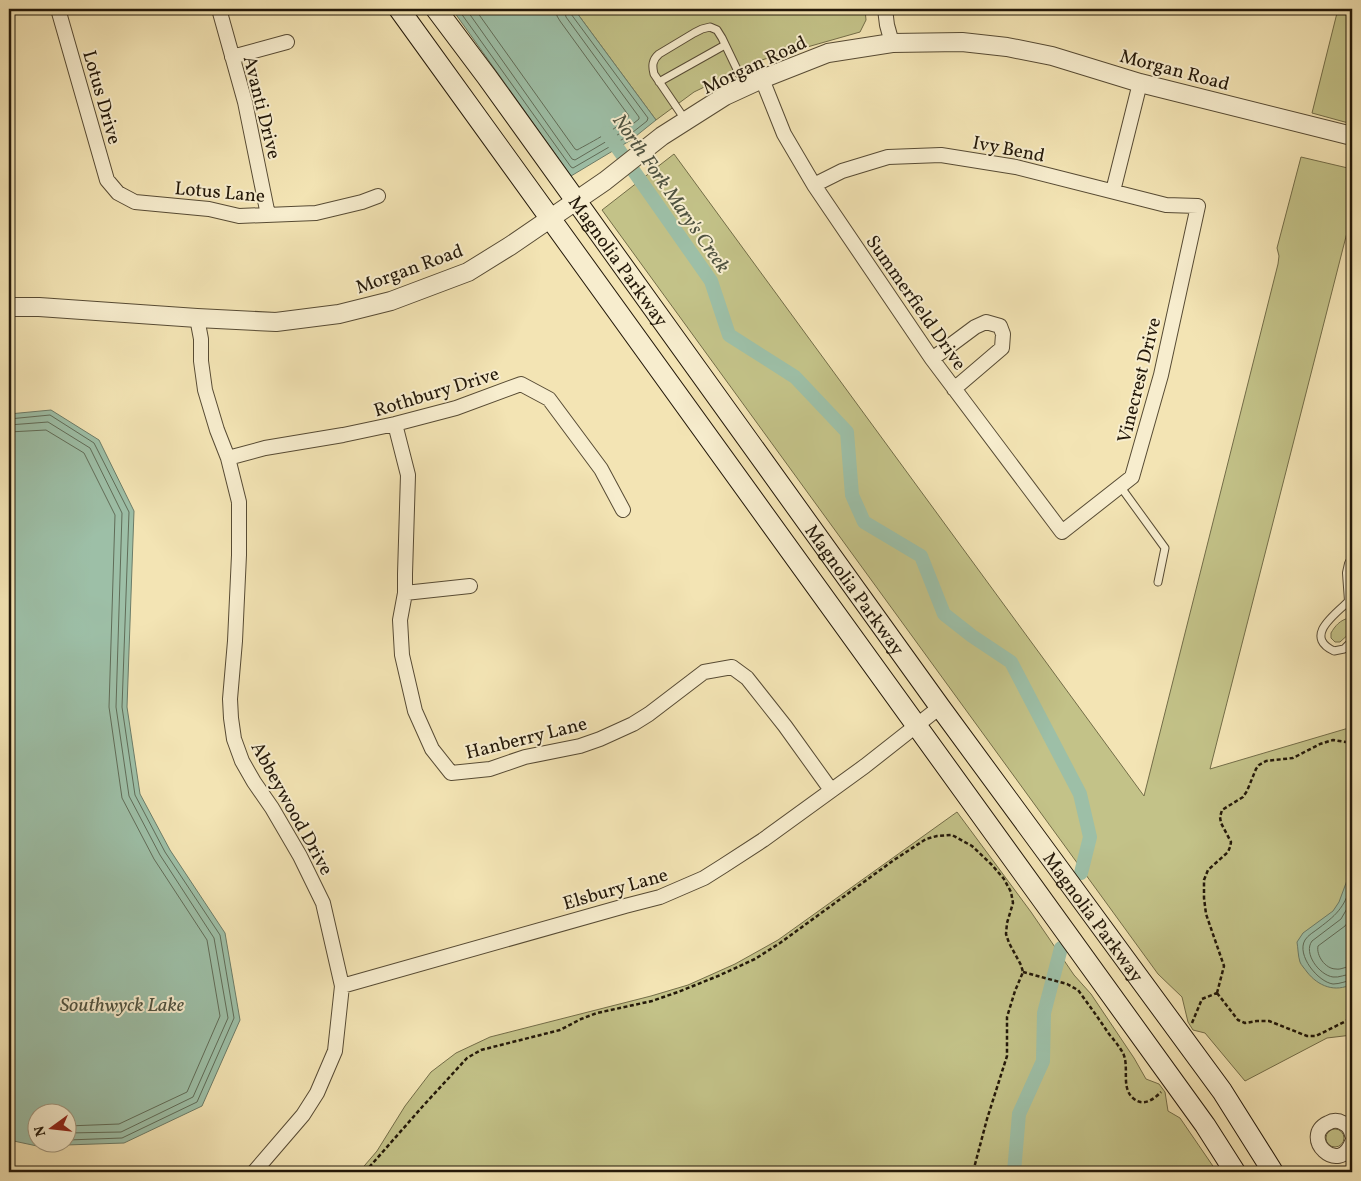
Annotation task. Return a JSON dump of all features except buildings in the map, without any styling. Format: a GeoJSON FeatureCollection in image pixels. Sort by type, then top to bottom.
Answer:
{"type":"FeatureCollection","features":[{"type":"Feature","properties":{"kind":"main road","name":"Magnolia Parkway"},"geometry":{"type":"LineString","coordinates":[[399,9],[1205,1125],[1236,1172]]}},
{"type":"Feature","properties":{"kind":"main road","name":"Magnolia Parkway"},"geometry":{"type":"LineString","coordinates":[[436,9],[487,77],[940,707],[1222,1091],[1273,1172]]}},
{"type":"Feature","properties":{"kind":"main road"},"geometry":{"type":"LineString","coordinates":[[680,398],[704,378]]}},
{"type":"Feature","properties":{"kind":"main road"},"geometry":{"type":"LineString","coordinates":[[801,565],[824,546]]}},
{"type":"Feature","properties":{"kind":"street","name":"Lotus Drive"},"geometry":{"type":"LineString","coordinates":[[58,9],[107,180],[118,193]]}},
{"type":"Feature","properties":{"kind":"street","name":"Avanti Drive"},"geometry":{"type":"LineString","coordinates":[[219,9],[245,102],[268,215]]}},
{"type":"Feature","properties":{"kind":"street"},"geometry":{"type":"LineString","coordinates":[[885,9],[892,43]]}},
{"type":"Feature","properties":{"kind":"street"},"geometry":{"type":"LineString","coordinates":[[232,57],[287,42]]}},
{"type":"Feature","properties":{"kind":"street","name":"Morgan Road"},"geometry":{"type":"LineString","coordinates":[[9,307],[39,306],[276,322],[339,314],[391,301],[468,272],[510,246],[605,181],[662,136],[725,96],[828,53],[892,43],[962,42],[1007,47],[1052,56],[1140,82],[1352,136]]}},
{"type":"Feature","properties":{"kind":"street"},"geometry":{"type":"LineString","coordinates":[[1113,191],[1140,82]]}},
{"type":"Feature","properties":{"kind":"street","name":"Summerfield Drive"},"geometry":{"type":"LineString","coordinates":[[754,83],[814,185],[932,359],[1062,532]]}},
{"type":"Feature","properties":{"kind":"street","name":"Ivy Bend"},"geometry":{"type":"LineString","coordinates":[[814,185],[842,171],[888,157],[941,155],[1016,167],[1166,205],[1198,206]]}},
{"type":"Feature","properties":{"kind":"street","name":"Lotus Lane"},"geometry":{"type":"LineString","coordinates":[[118,193],[135,202],[209,208],[238,216],[316,213],[362,202],[378,196]]}},
{"type":"Feature","properties":{"kind":"street","name":"Vinecrest Drive"},"geometry":{"type":"LineString","coordinates":[[1062,532],[1132,477],[1161,375],[1198,206]]}},
{"type":"Feature","properties":{"kind":"street","name":"Abbeywood Drive"},"geometry":{"type":"LineString","coordinates":[[197,318],[201,339],[201,361],[205,390],[228,458],[239,502],[240,555],[230,699],[234,739],[242,761],[300,856],[323,903],[342,986],[335,1051],[317,1093],[303,1115],[254,1172]]}},
{"type":"Feature","properties":{"kind":"street"},"geometry":{"type":"LineString","coordinates":[[932,359],[975,327],[986,322],[1000,326],[1003,334],[1002,348],[954,389]]}},
{"type":"Feature","properties":{"kind":"street","name":"Rothbury Drive"},"geometry":{"type":"LineString","coordinates":[[228,458],[265,448],[396,424],[456,408],[521,384],[549,399],[601,469],[623,510]]}},
{"type":"Feature","properties":{"kind":"street","name":"Hanberry Lane"},"geometry":{"type":"LineString","coordinates":[[396,424],[408,475],[405,593],[400,620],[402,655],[415,712],[432,749],[451,773],[490,768],[525,757],[580,746],[600,739],[641,719],[704,672],[732,667],[747,678],[786,726],[832,790]]}},
{"type":"Feature","properties":{"kind":"street"},"geometry":{"type":"LineString","coordinates":[[1352,564],[1350,573],[1352,600]]}},
{"type":"Feature","properties":{"kind":"street"},"geometry":{"type":"LineString","coordinates":[[405,593],[470,586]]}},
{"type":"Feature","properties":{"kind":"street","name":"Elsbury Lane"},"geometry":{"type":"LineString","coordinates":[[342,986],[616,908],[660,898],[710,874],[763,840],[865,766],[940,707]]}},
{"type":"Feature","properties":{"kind":"lane"},"geometry":{"type":"LineString","coordinates":[[687,121],[659,82],[653,68],[654,58],[658,54],[694,33],[710,27],[717,30],[725,45],[754,83]]}},
{"type":"Feature","properties":{"kind":"lane"},"geometry":{"type":"LineString","coordinates":[[659,82],[725,45]]}},
{"type":"Feature","properties":{"kind":"lane"},"geometry":{"type":"LineString","coordinates":[[1120,486],[1165,548],[1158,582]]}},
{"type":"Feature","properties":{"kind":"lane"},"geometry":{"type":"LineString","coordinates":[[1352,600],[1327,622],[1321,632],[1326,648],[1334,651],[1344,648],[1352,641]]}},
{"type":"Feature","properties":{"kind":"path"},"geometry":{"type":"LineString","coordinates":[[1217,993],[1224,966],[1206,914],[1204,880],[1208,870],[1228,852],[1230,847],[1231,842],[1221,823],[1222,810],[1243,797],[1256,769],[1266,761],[1293,758],[1320,744],[1333,740],[1352,743]]}},
{"type":"Feature","properties":{"kind":"path"},"geometry":{"type":"LineString","coordinates":[[365,1172],[467,1058],[481,1050],[560,1030],[597,1013],[652,1001],[718,976],[755,959],[926,839],[952,835],[972,846],[992,865],[1004,879],[1011,892],[1013,903],[1006,923],[1006,934],[1023,972],[1015,991],[1008,1017],[1006,1056],[973,1172]]}},
{"type":"Feature","properties":{"kind":"path"},"geometry":{"type":"LineString","coordinates":[[1023,972],[1067,984],[1078,990],[1123,1054],[1127,1067],[1126,1085],[1129,1095],[1136,1101],[1145,1102],[1153,1100],[1163,1089]]}},
{"type":"Feature","properties":{"kind":"path"},"geometry":{"type":"LineString","coordinates":[[1217,993],[1238,1020],[1245,1023],[1270,1021],[1307,1036],[1316,1036],[1352,1018]]}},
{"type":"Feature","properties":{"kind":"path"},"geometry":{"type":"LineString","coordinates":[[1190,1026],[1202,999],[1217,993]]}},
{"type":"Feature","properties":{"kind":"shaded area"},"geometry":{"type":"Polygon","coordinates":[[[574,9],[865,9],[866,20],[860,32],[758,61],[694,92],[656,120],[574,9]]]}},
{"type":"Feature","properties":{"kind":"shaded area"},"geometry":{"type":"Polygon","coordinates":[[[1338,9],[1352,9],[1352,124],[1312,113],[1338,9]]]}},
{"type":"Feature","properties":{"kind":"shaded area"},"geometry":{"type":"Polygon","coordinates":[[[674,154],[1144,796],[1278,264],[1277,248],[1301,157],[1352,169],[1352,213],[1210,769],[1352,727],[1352,1035],[1327,1038],[1245,1081],[1205,1033],[1193,1030],[1188,1022],[1182,997],[1158,974],[602,210],[674,154]]]}},
{"type":"Feature","properties":{"kind":"shaded area"},"geometry":{"type":"Polygon","coordinates":[[[1349,618],[1352,620],[1352,631],[1340,642],[1335,642],[1331,638],[1331,633],[1338,624],[1349,618]]]}},
{"type":"Feature","properties":{"kind":"shaded area"},"geometry":{"type":"Polygon","coordinates":[[[957,812],[1031,912],[1074,975],[1091,994],[1146,1079],[1159,1084],[1165,1092],[1168,1111],[1180,1118],[1217,1172],[359,1172],[377,1151],[405,1106],[431,1072],[456,1053],[490,1037],[688,985],[735,964],[778,940],[957,812]]]}},
{"type":"Feature","properties":{"kind":"shaded area"},"geometry":{"type":"Polygon","coordinates":[[[1331,1129],[1339,1129],[1344,1134],[1342,1145],[1331,1147],[1326,1142],[1326,1134],[1331,1129]]]}},
{"type":"Feature","properties":{"kind":"water"},"geometry":{"type":"Polygon","coordinates":[[[452,9],[574,9],[656,120],[631,140],[571,176],[452,9]]]}},
{"type":"Feature","properties":{"kind":"water","name":"Southwyck Lake"},"geometry":{"type":"Polygon","coordinates":[[[51,410],[99,440],[134,511],[127,707],[140,794],[170,850],[225,933],[240,1020],[202,1106],[124,1143],[78,1145],[78,1104],[28,1104],[28,1144],[9,1140],[9,414],[51,410]]]}},
{"type":"Feature","properties":{"kind":"water"},"geometry":{"type":"Polygon","coordinates":[[[1352,852],[1352,984],[1346,987],[1333,988],[1316,981],[1307,972],[1300,962],[1297,942],[1303,933],[1333,911],[1339,902],[1349,875],[1348,863],[1352,852]]]}},
{"type":"Feature","properties":{"kind":"waterway","name":"North Fork Mary's Creek"},"geometry":{"type":"LineString","coordinates":[[607,133],[711,281],[729,335],[795,377],[847,432],[852,495],[864,522],[921,556],[944,614],[972,636],[1011,662],[1080,794],[1090,837],[1081,873]]}},
{"type":"Feature","properties":{"kind":"waterway","name":"North Fork Mary's Creek"},"geometry":{"type":"LineString","coordinates":[[1014,1172],[1019,1114],[1043,1061],[1044,1013],[1061,948]]}}]}
